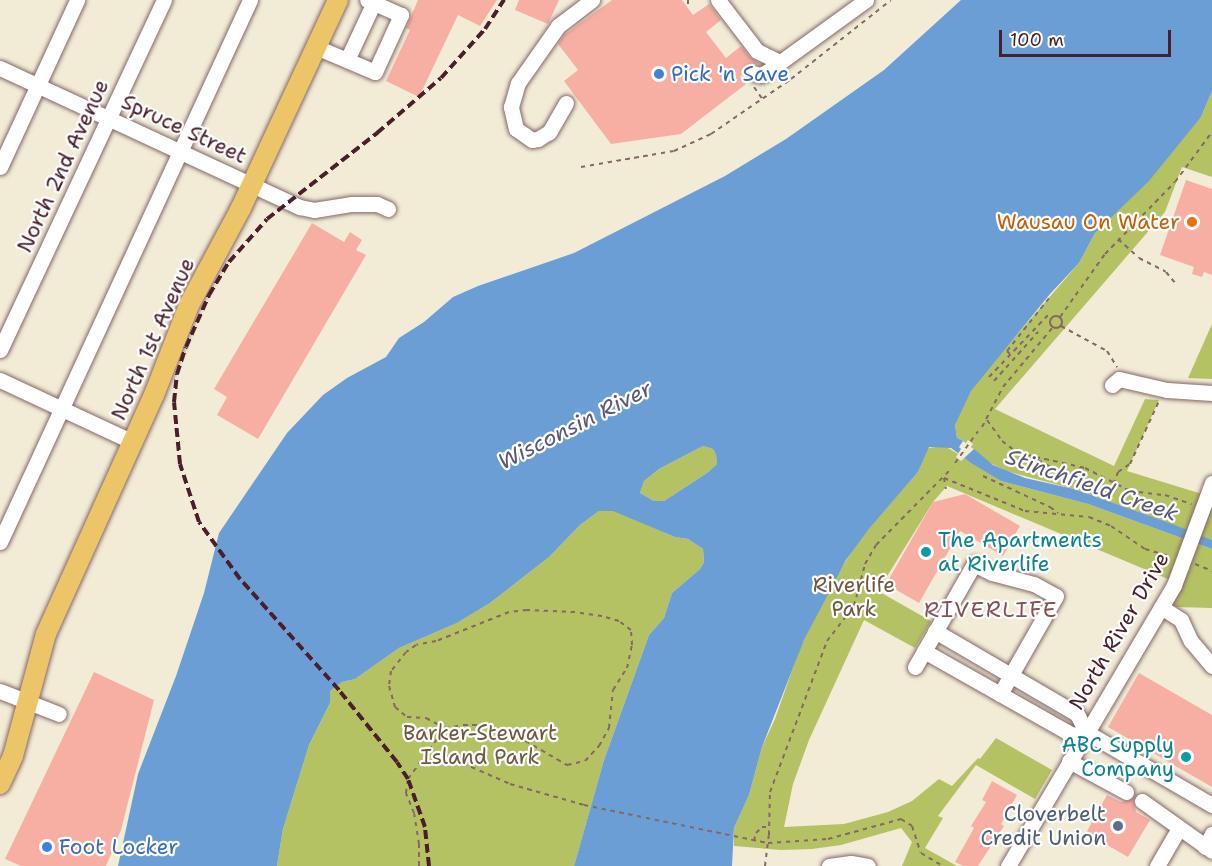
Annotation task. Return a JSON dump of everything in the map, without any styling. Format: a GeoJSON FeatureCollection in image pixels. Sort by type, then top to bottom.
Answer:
{"type":"FeatureCollection","features":[{"type":"Feature","properties":{"kind":"main road","name":"North 1st Avenue"},"geometry":{"type":"LineString","coordinates":[[0,784],[13,756],[46,634],[133,442],[189,305],[253,184],[338,0]]}},
{"type":"Feature","properties":{"kind":"street"},"geometry":{"type":"LineString","coordinates":[[0,167],[77,0]]}},
{"type":"Feature","properties":{"kind":"street","name":"North 2nd Avenue"},"geometry":{"type":"LineString","coordinates":[[0,350],[165,0]]}},
{"type":"Feature","properties":{"kind":"street"},"geometry":{"type":"LineString","coordinates":[[0,542],[250,0]]}},
{"type":"Feature","properties":{"kind":"street"},"geometry":{"type":"LineString","coordinates":[[566,103],[549,132],[538,140],[532,140],[516,129],[511,107],[518,83],[558,26],[592,0]]}},
{"type":"Feature","properties":{"kind":"street"},"geometry":{"type":"LineString","coordinates":[[718,0],[757,51],[780,62]]}},
{"type":"Feature","properties":{"kind":"street"},"geometry":{"type":"LineString","coordinates":[[750,78],[763,74],[866,0]]}},
{"type":"Feature","properties":{"kind":"street"},"geometry":{"type":"LineString","coordinates":[[316,47],[375,72],[401,15],[372,1],[347,60]]}},
{"type":"Feature","properties":{"kind":"street","name":"Spruce Street"},"geometry":{"type":"LineString","coordinates":[[0,68],[300,207],[314,210],[351,204],[377,204],[388,209]]}},
{"type":"Feature","properties":{"kind":"street"},"geometry":{"type":"LineString","coordinates":[[0,380],[133,442]]}},
{"type":"Feature","properties":{"kind":"street"},"geometry":{"type":"LineString","coordinates":[[1115,382],[1167,390],[1212,393]]}},
{"type":"Feature","properties":{"kind":"street","name":"North River Drive"},"geometry":{"type":"LineString","coordinates":[[1008,866],[1179,576],[1197,511],[1212,483]]}},
{"type":"Feature","properties":{"kind":"street"},"geometry":{"type":"LineString","coordinates":[[915,667],[974,564],[992,573],[1042,587],[1056,596],[1000,694]]}},
{"type":"Feature","properties":{"kind":"street"},"geometry":{"type":"LineString","coordinates":[[1161,607],[1181,620],[1191,641],[1212,666]]}},
{"type":"Feature","properties":{"kind":"street"},"geometry":{"type":"LineString","coordinates":[[935,631],[1077,714],[1086,732],[1212,805]]}},
{"type":"Feature","properties":{"kind":"street"},"geometry":{"type":"LineString","coordinates":[[924,651],[1070,734],[1086,732]]}},
{"type":"Feature","properties":{"kind":"street"},"geometry":{"type":"LineString","coordinates":[[0,691],[59,714]]}},
{"type":"Feature","properties":{"kind":"street"},"geometry":{"type":"LineString","coordinates":[[1069,761],[1126,792]]}},
{"type":"Feature","properties":{"kind":"street"},"geometry":{"type":"LineString","coordinates":[[1142,801],[1179,828],[1210,844]]}},
{"type":"Feature","properties":{"kind":"street"},"geometry":{"type":"LineString","coordinates":[[1157,866],[1179,828]]}},
{"type":"Feature","properties":{"kind":"street"},"geometry":{"type":"LineString","coordinates":[[829,866],[852,863],[868,866]]}},
{"type":"Feature","properties":{"kind":"path"},"geometry":{"type":"LineString","coordinates":[[581,167],[680,149],[718,130],[763,99],[891,0]]}},
{"type":"Feature","properties":{"kind":"path"},"geometry":{"type":"LineString","coordinates":[[750,78],[763,99]]}},
{"type":"Feature","properties":{"kind":"path"},"geometry":{"type":"LineString","coordinates":[[1061,326],[1060,317],[1092,270],[1118,239],[1175,182],[1212,132]]}},
{"type":"Feature","properties":{"kind":"path"},"geometry":{"type":"LineString","coordinates":[[1118,239],[1139,258],[1166,272],[1177,285]]}},
{"type":"Feature","properties":{"kind":"path"},"geometry":{"type":"LineString","coordinates":[[1010,354],[1006,351],[1050,297]]}},
{"type":"Feature","properties":{"kind":"path"},"geometry":{"type":"LineString","coordinates":[[1042,309],[1052,318],[1060,317]]}},
{"type":"Feature","properties":{"kind":"path"},"geometry":{"type":"LineString","coordinates":[[989,377],[1048,315]]}},
{"type":"Feature","properties":{"kind":"path"},"geometry":{"type":"LineString","coordinates":[[1052,318],[1050,323],[1053,327]]}},
{"type":"Feature","properties":{"kind":"path"},"geometry":{"type":"LineString","coordinates":[[982,426],[1003,387],[1053,327],[1061,326],[1109,353],[1118,368],[1115,382]]}},
{"type":"Feature","properties":{"kind":"path"},"geometry":{"type":"LineString","coordinates":[[994,381],[1038,332]]}},
{"type":"Feature","properties":{"kind":"path"},"geometry":{"type":"LineString","coordinates":[[1028,344],[1036,350]]}},
{"type":"Feature","properties":{"kind":"path"},"geometry":{"type":"LineString","coordinates":[[1011,362],[1019,369]]}},
{"type":"Feature","properties":{"kind":"path"},"geometry":{"type":"LineString","coordinates":[[1113,484],[1119,472],[1130,464],[1160,400]]}},
{"type":"Feature","properties":{"kind":"path"},"geometry":{"type":"LineString","coordinates":[[987,420],[1007,446],[1109,498],[1111,492]]}},
{"type":"Feature","properties":{"kind":"path"},"geometry":{"type":"LineString","coordinates":[[956,463],[978,431]]}},
{"type":"Feature","properties":{"kind":"path"},"geometry":{"type":"LineString","coordinates":[[1030,456],[1085,468],[1113,484],[1137,492],[1173,497],[1197,511]]}},
{"type":"Feature","properties":{"kind":"path"},"geometry":{"type":"LineString","coordinates":[[765,866],[769,802],[774,779],[827,641],[856,600],[868,556],[894,523],[952,468]]}},
{"type":"Feature","properties":{"kind":"path"},"geometry":{"type":"LineString","coordinates":[[983,476],[1050,507],[1058,513]]}},
{"type":"Feature","properties":{"kind":"path"},"geometry":{"type":"LineString","coordinates":[[944,478],[946,489]]}},
{"type":"Feature","properties":{"kind":"path"},"geometry":{"type":"LineString","coordinates":[[944,478],[1020,510],[1080,515],[1096,520],[1144,549],[1184,558],[1212,571]]}},
{"type":"Feature","properties":{"kind":"path"},"geometry":{"type":"LineString","coordinates":[[419,866],[417,834],[406,793],[408,779],[445,728],[485,725],[510,732],[567,765],[585,761],[599,746],[609,728],[610,703],[613,690],[627,668],[632,645],[631,630],[619,621],[602,616],[576,612],[527,610],[509,612],[436,641],[416,645],[406,652],[391,671],[389,687],[395,707],[407,717],[426,718],[445,728]]}},
{"type":"Feature","properties":{"kind":"path"},"geometry":{"type":"LineString","coordinates":[[430,749],[510,784],[584,805],[754,841],[768,843],[828,839],[902,819],[912,825],[921,853],[943,866]]}},
{"type":"Feature","properties":{"kind":"path"},"geometry":{"type":"LineString","coordinates":[[754,841],[756,833],[762,827],[769,827]]}},
{"type":"Feature","properties":{"kind":"green space"},"geometry":{"type":"Polygon","coordinates":[[[1212,91],[1212,177],[1182,167],[1165,212],[995,409],[1114,466],[1145,399],[1159,400],[1127,471],[1212,497],[1212,540],[1074,489],[1006,471],[988,462],[966,442],[957,438],[955,425],[967,396],[982,375],[1079,263],[1095,233],[1201,117],[1212,91]]]}},
{"type":"Feature","properties":{"kind":"green space"},"geometry":{"type":"Polygon","coordinates":[[[1212,324],[1212,379],[1188,378],[1212,324]]]}},
{"type":"Feature","properties":{"kind":"green space"},"geometry":{"type":"Polygon","coordinates":[[[703,446],[713,449],[716,455],[717,464],[707,473],[664,501],[654,501],[640,493],[644,481],[659,469],[703,446]]]}},
{"type":"Feature","properties":{"kind":"green space","name":"Riverlife Park"},"geometry":{"type":"Polygon","coordinates":[[[945,446],[1001,481],[1088,504],[1212,549],[1212,608],[1172,605],[1182,585],[947,486],[933,502],[878,591],[931,621],[915,648],[864,620],[809,740],[793,784],[784,827],[844,824],[888,812],[912,801],[939,779],[952,786],[978,758],[980,759],[996,738],[1052,770],[1035,799],[976,765],[938,816],[943,818],[925,848],[957,866],[902,866],[912,842],[901,828],[841,845],[812,849],[781,850],[734,846],[734,828],[749,795],[762,747],[775,719],[800,648],[829,589],[858,541],[918,472],[928,448],[945,446]]]}},
{"type":"Feature","properties":{"kind":"green space","name":"Barker-Stewart Island Park"},"geometry":{"type":"Polygon","coordinates":[[[613,510],[675,537],[688,539],[703,549],[704,562],[700,569],[672,593],[664,618],[649,635],[604,760],[574,866],[277,866],[283,829],[309,745],[330,703],[330,691],[342,682],[355,679],[399,648],[457,623],[490,603],[549,557],[580,525],[599,511],[613,510]]]}},
{"type":"Feature","properties":{"kind":"water","name":"Wisconsin River"},"geometry":{"type":"Polygon","coordinates":[[[961,0],[1212,0],[1212,91],[1201,117],[1149,181],[1095,233],[1079,263],[1050,294],[971,391],[955,425],[957,438],[966,442],[993,465],[1025,478],[1074,489],[1172,524],[1212,540],[1212,549],[1088,504],[1001,481],[951,448],[929,447],[918,472],[868,530],[846,560],[804,640],[762,747],[749,795],[734,828],[732,866],[574,866],[604,760],[649,635],[664,618],[672,593],[700,569],[704,562],[703,549],[688,539],[675,537],[613,511],[599,511],[580,525],[549,557],[490,603],[457,623],[399,648],[355,679],[342,682],[330,691],[330,703],[309,745],[283,829],[277,866],[118,866],[138,774],[176,676],[204,593],[219,533],[287,433],[323,395],[347,378],[386,357],[399,338],[424,322],[453,297],[574,253],[725,176],[786,139],[884,70],[961,0]],[[703,446],[659,469],[644,481],[640,493],[654,501],[664,501],[717,464],[713,449],[703,446]]]}},
{"type":"Feature","properties":{"kind":"pier"},"geometry":{"type":"Polygon","coordinates":[[[968,440],[973,444],[971,447],[974,449],[961,461],[956,457],[961,449],[959,447],[963,441],[966,443],[968,440]]]}},
{"type":"Feature","properties":{"kind":"building"},"geometry":{"type":"Polygon","coordinates":[[[418,0],[497,0],[480,26],[458,15],[419,97],[386,81],[410,30],[406,28],[418,0]]]}},
{"type":"Feature","properties":{"kind":"building"},"geometry":{"type":"Polygon","coordinates":[[[519,0],[559,0],[548,24],[515,10],[519,0]]]}},
{"type":"Feature","properties":{"kind":"building","name":"Pick 'n Save"},"geometry":{"type":"Polygon","coordinates":[[[612,0],[682,0],[693,15],[709,4],[721,20],[706,32],[726,58],[741,46],[750,57],[759,63],[746,67],[740,77],[746,84],[681,134],[611,144],[564,81],[578,70],[558,44],[564,35],[612,0]]]}},
{"type":"Feature","properties":{"kind":"building","name":"Wausau On Water"},"geometry":{"type":"Polygon","coordinates":[[[1186,180],[1212,189],[1212,275],[1204,272],[1202,277],[1192,274],[1194,267],[1160,255],[1186,180]]]}},
{"type":"Feature","properties":{"kind":"building"},"geometry":{"type":"Polygon","coordinates":[[[312,223],[344,242],[350,232],[362,240],[356,250],[366,255],[258,439],[217,415],[227,397],[214,389],[312,223]]]}},
{"type":"Feature","properties":{"kind":"building","name":"The Apartments at Riverlife"},"geometry":{"type":"Polygon","coordinates":[[[965,494],[1020,526],[1003,556],[960,531],[919,603],[886,584],[933,502],[965,494]]]}},
{"type":"Feature","properties":{"kind":"building"},"geometry":{"type":"Polygon","coordinates":[[[94,672],[154,700],[121,830],[106,866],[21,866],[5,859],[94,672]]]}},
{"type":"Feature","properties":{"kind":"building","name":"ABC Supply Company"},"geometry":{"type":"Polygon","coordinates":[[[1139,673],[1212,715],[1212,787],[1108,727],[1139,673]]]}},
{"type":"Feature","properties":{"kind":"building"},"geometry":{"type":"Polygon","coordinates":[[[992,781],[1017,795],[1001,824],[1004,826],[978,866],[963,866],[955,862],[974,828],[971,826],[986,802],[982,800],[992,781]]]}},
{"type":"Feature","properties":{"kind":"building","name":"Cloverbelt Credit Union"},"geometry":{"type":"Polygon","coordinates":[[[1107,795],[1121,802],[1133,799],[1136,812],[1150,820],[1128,857],[1086,833],[1107,795]]]}},
{"type":"Feature","properties":{"kind":"railway"},"geometry":{"type":"LineString","coordinates":[[429,866],[425,827],[408,779],[397,762],[339,690],[240,579],[199,522],[180,464],[174,402],[177,374],[186,347],[209,295],[229,262],[267,219],[377,133],[441,78],[485,29],[504,0]]}},
{"type":"Feature","properties":{"kind":"place","name":"Pick 'n Save"},"geometry":{"type":"Point","coordinates":[659,74]}},
{"type":"Feature","properties":{"kind":"place","name":"Wausau On Water"},"geometry":{"type":"Point","coordinates":[1192,222]}},
{"type":"Feature","properties":{"kind":"place","name":"The Apartments at Riverlife"},"geometry":{"type":"Point","coordinates":[926,552]}},
{"type":"Feature","properties":{"kind":"place","name":"ABC Supply Company"},"geometry":{"type":"Point","coordinates":[1186,757]}},
{"type":"Feature","properties":{"kind":"place","name":"Cloverbelt Credit Union"},"geometry":{"type":"Point","coordinates":[1118,826]}},
{"type":"Feature","properties":{"kind":"place","name":"Foot Locker"},"geometry":{"type":"Point","coordinates":[47,847]}},
{"type":"Feature","properties":{"kind":"district","name":"RIVERLIFE"},"geometry":{"type":"Point","coordinates":[991,610]}},
{"type":"Feature","properties":{"kind":"water label","name":"Stinchfield Creek"},"geometry":{"type":"Point","coordinates":[1092,485]}}]}
